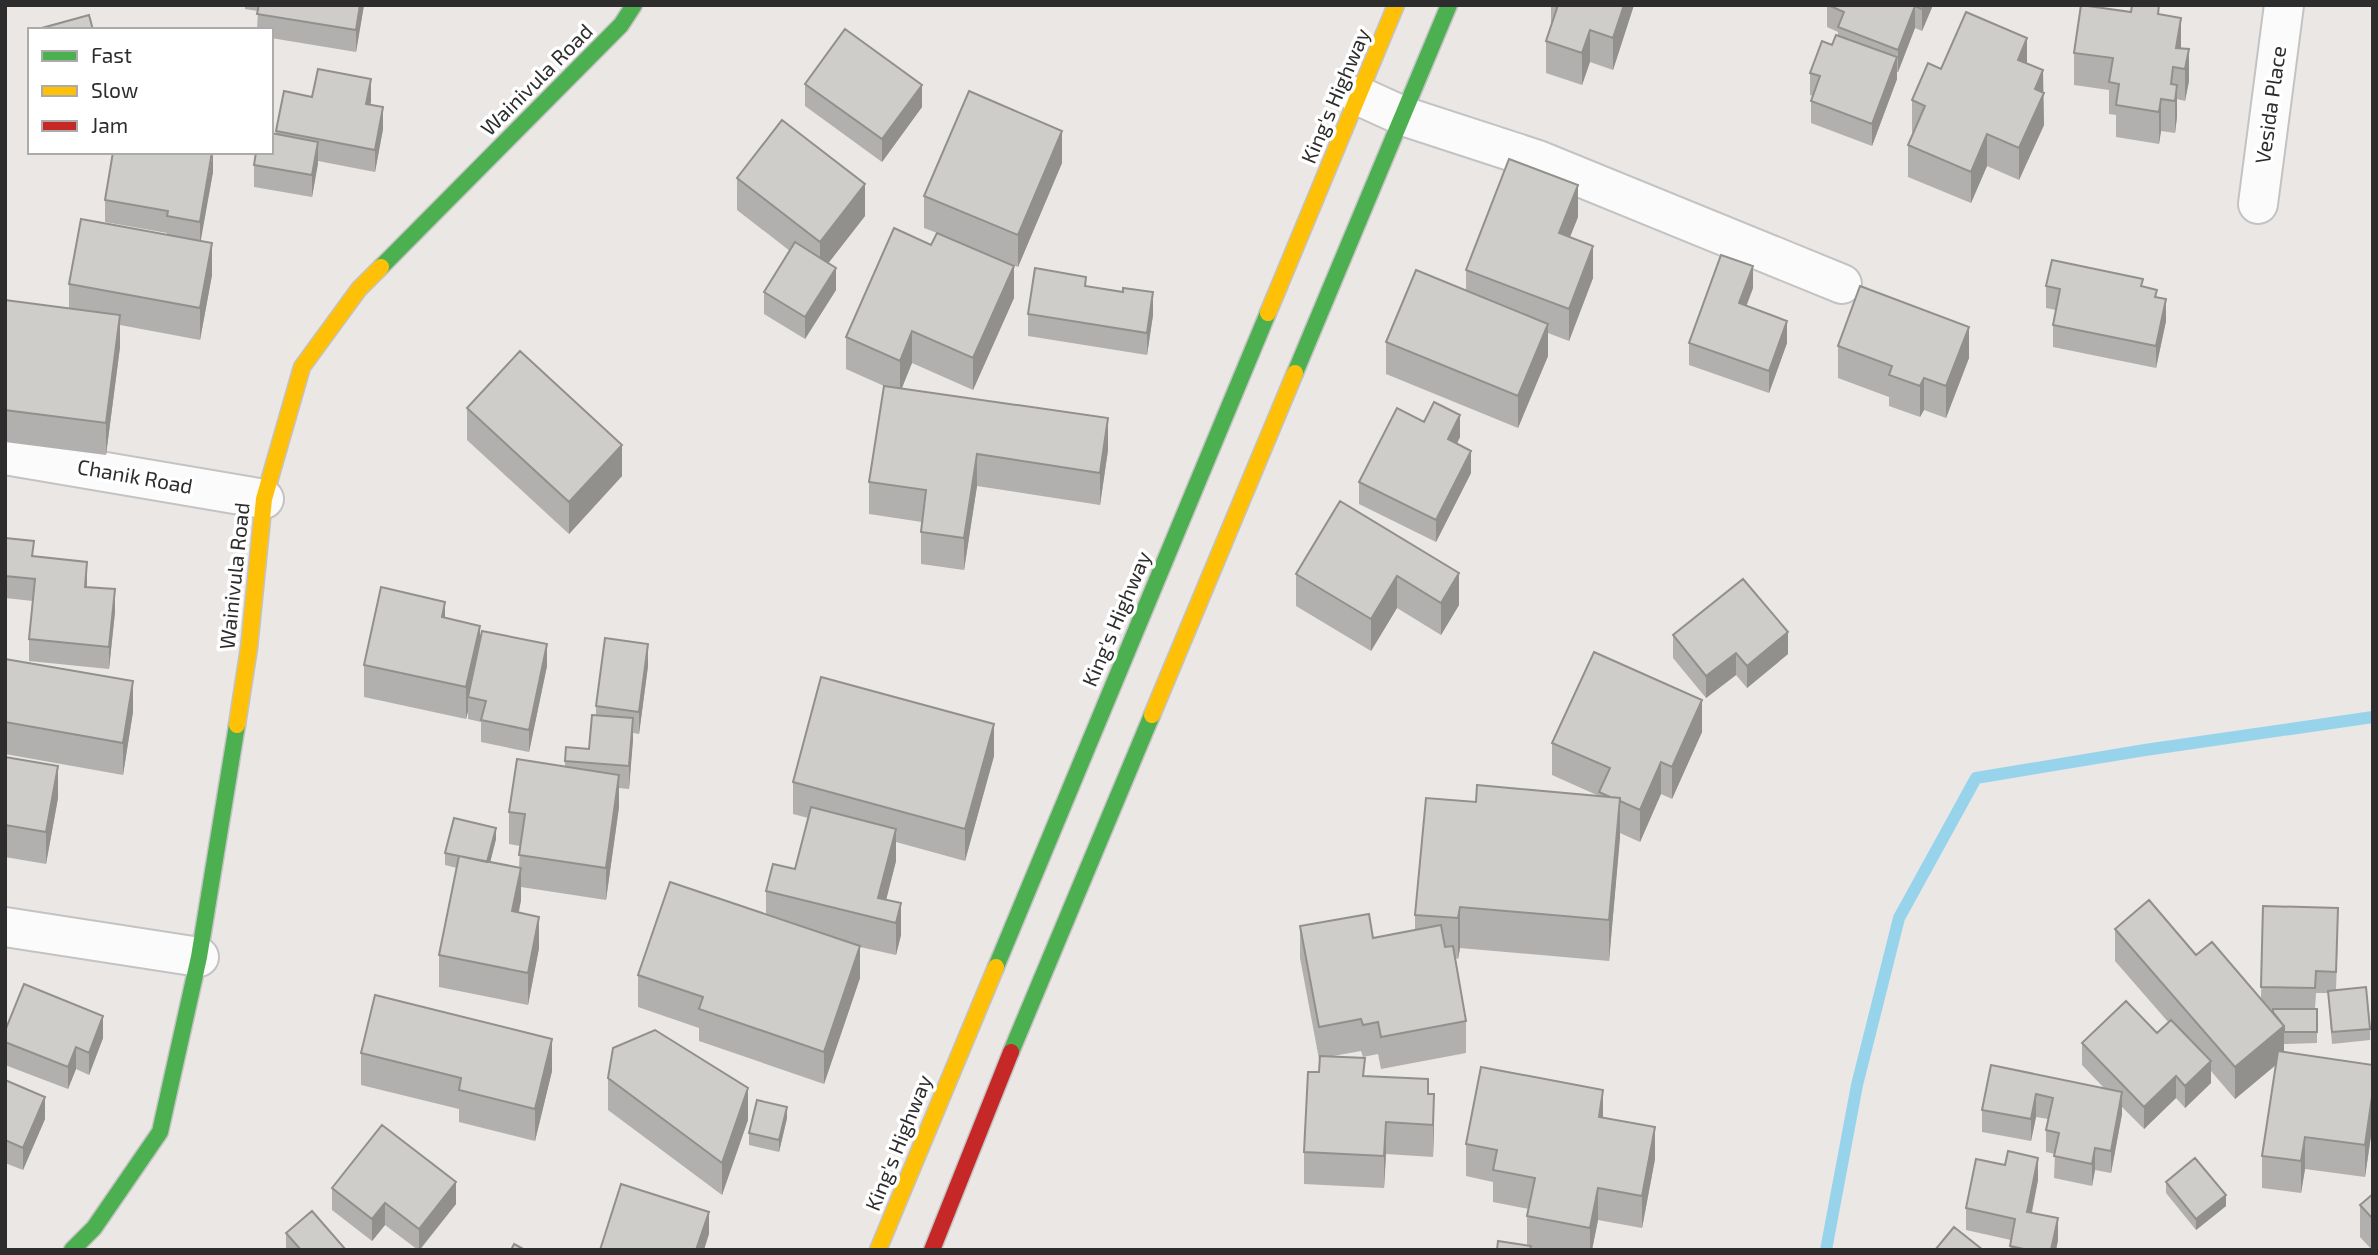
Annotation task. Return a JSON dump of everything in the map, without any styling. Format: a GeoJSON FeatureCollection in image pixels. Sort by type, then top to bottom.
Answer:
{"type":"FeatureCollection","features":[{"type":"Feature","properties":{"kind":"main road","name":"Wainivula Road"},"geometry":{"type":"LineString","coordinates":[[72,1250],[94,1228],[160,1132],[199,957],[249,648],[264,499],[302,367],[359,289],[621,25],[634,5]]}},
{"type":"Feature","properties":{"kind":"main road","name":"King's Highway"},"geometry":{"type":"LineString","coordinates":[[878,1250],[1396,5]]}},
{"type":"Feature","properties":{"kind":"main road"},"geometry":{"type":"LineString","coordinates":[[932,1250],[1016,1041],[1449,5]]}},
{"type":"Feature","properties":{"kind":"street","name":"Vesida Place"},"geometry":{"type":"LineString","coordinates":[[2258,204],[2284,5]]}},
{"type":"Feature","properties":{"kind":"street"},"geometry":{"type":"LineString","coordinates":[[1359,96],[1403,116],[1538,160],[1842,284]]}},
{"type":"Feature","properties":{"kind":"street","name":"Chanik Road"},"geometry":{"type":"LineString","coordinates":[[5,455],[264,499]]}},
{"type":"Feature","properties":{"kind":"street"},"geometry":{"type":"LineString","coordinates":[[5,927],[199,957]]}},
{"type":"Feature","properties":{"kind":"building"},"geometry":{"type":"Polygon","coordinates":[[[259,5],[360,5],[356,30],[257,14],[259,5]]]}},
{"type":"Feature","properties":{"kind":"building"},"geometry":{"type":"Polygon","coordinates":[[[1558,5],[1624,5],[1613,38],[1590,30],[1582,53],[1546,41],[1558,5]]]}},
{"type":"Feature","properties":{"kind":"building"},"geometry":{"type":"Polygon","coordinates":[[[1828,5],[1924,5],[1922,9],[1915,6],[1898,50],[1838,27],[1844,12],[1828,5]]]}},
{"type":"Feature","properties":{"kind":"building"},"geometry":{"type":"Polygon","coordinates":[[[2081,5],[2131,12],[2132,5],[2159,5],[2158,14],[2181,18],[2176,48],[2189,49],[2185,69],[2173,67],[2171,84],[2177,85],[2175,101],[2161,99],[2159,112],[2116,105],[2119,84],[2109,82],[2113,58],[2074,53],[2081,5]]]}},
{"type":"Feature","properties":{"kind":"building"},"geometry":{"type":"Polygon","coordinates":[[[1966,12],[2027,38],[2018,60],[2043,70],[2035,89],[2044,93],[2019,148],[1987,134],[1971,172],[1908,145],[1925,106],[1912,100],[1928,63],[1941,69],[1966,12]]]}},
{"type":"Feature","properties":{"kind":"building"},"geometry":{"type":"Polygon","coordinates":[[[89,15],[92,28],[42,28],[89,15]]]}},
{"type":"Feature","properties":{"kind":"building"},"geometry":{"type":"Polygon","coordinates":[[[845,29],[922,85],[882,139],[805,84],[845,29]]]}},
{"type":"Feature","properties":{"kind":"building"},"geometry":{"type":"Polygon","coordinates":[[[1836,35],[1897,57],[1872,124],[1811,101],[1820,76],[1810,73],[1822,41],[1832,45],[1836,35]]]}},
{"type":"Feature","properties":{"kind":"building"},"geometry":{"type":"Polygon","coordinates":[[[318,69],[371,79],[366,104],[383,107],[375,150],[276,131],[284,91],[312,97],[318,69]]]}},
{"type":"Feature","properties":{"kind":"building"},"geometry":{"type":"Polygon","coordinates":[[[969,91],[1062,131],[1018,235],[924,196],[969,91]]]}},
{"type":"Feature","properties":{"kind":"building"},"geometry":{"type":"Polygon","coordinates":[[[782,120],[865,184],[820,242],[737,178],[782,120]]]}},
{"type":"Feature","properties":{"kind":"building"},"geometry":{"type":"Polygon","coordinates":[[[273,133],[318,142],[312,175],[254,165],[256,154],[273,154],[273,133]]]}},
{"type":"Feature","properties":{"kind":"building"},"geometry":{"type":"Polygon","coordinates":[[[113,154],[212,154],[200,222],[167,216],[168,211],[105,200],[113,154]]]}},
{"type":"Feature","properties":{"kind":"building"},"geometry":{"type":"Polygon","coordinates":[[[1509,159],[1578,185],[1559,233],[1593,246],[1569,309],[1466,270],[1509,159]]]}},
{"type":"Feature","properties":{"kind":"building"},"geometry":{"type":"Polygon","coordinates":[[[81,219],[212,243],[200,308],[69,284],[81,219]]]}},
{"type":"Feature","properties":{"kind":"building"},"geometry":{"type":"Polygon","coordinates":[[[894,228],[931,245],[937,233],[1014,266],[973,358],[912,331],[900,361],[846,337],[894,228]]]}},
{"type":"Feature","properties":{"kind":"building"},"geometry":{"type":"Polygon","coordinates":[[[795,242],[836,268],[805,317],[764,292],[795,242]]]}},
{"type":"Feature","properties":{"kind":"building"},"geometry":{"type":"Polygon","coordinates":[[[1721,255],[1753,266],[1739,303],[1787,321],[1769,371],[1689,343],[1721,255]]]}},
{"type":"Feature","properties":{"kind":"building"},"geometry":{"type":"Polygon","coordinates":[[[2052,260],[2143,279],[2141,286],[2157,290],[2155,297],[2166,299],[2156,346],[2053,325],[2060,289],[2046,286],[2052,260]]]}},
{"type":"Feature","properties":{"kind":"building"},"geometry":{"type":"Polygon","coordinates":[[[1035,268],[1086,277],[1085,286],[1123,292],[1123,288],[1153,292],[1147,333],[1028,314],[1035,268]]]}},
{"type":"Feature","properties":{"kind":"building"},"geometry":{"type":"Polygon","coordinates":[[[1416,270],[1548,324],[1518,396],[1386,342],[1416,270]]]}},
{"type":"Feature","properties":{"kind":"building"},"geometry":{"type":"Polygon","coordinates":[[[1860,286],[1969,327],[1946,386],[1924,378],[1920,386],[1889,375],[1892,366],[1838,346],[1860,286]]]}},
{"type":"Feature","properties":{"kind":"building"},"geometry":{"type":"Polygon","coordinates":[[[5,300],[120,315],[106,423],[5,410],[5,300]]]}},
{"type":"Feature","properties":{"kind":"building"},"geometry":{"type":"Polygon","coordinates":[[[520,351],[622,445],[569,502],[467,408],[520,351]]]}},
{"type":"Feature","properties":{"kind":"building"},"geometry":{"type":"Polygon","coordinates":[[[884,386],[1108,418],[1100,473],[977,454],[964,538],[921,532],[926,490],[869,482],[884,386]]]}},
{"type":"Feature","properties":{"kind":"building"},"geometry":{"type":"Polygon","coordinates":[[[1434,402],[1460,415],[1448,439],[1471,451],[1436,520],[1359,482],[1397,408],[1424,422],[1434,402]]]}},
{"type":"Feature","properties":{"kind":"building"},"geometry":{"type":"Polygon","coordinates":[[[1340,501],[1459,573],[1441,603],[1397,576],[1371,619],[1296,574],[1340,501]]]}},
{"type":"Feature","properties":{"kind":"building"},"geometry":{"type":"Polygon","coordinates":[[[5,538],[34,541],[32,556],[87,562],[85,587],[115,589],[109,647],[29,639],[35,579],[5,576],[5,538]]]}},
{"type":"Feature","properties":{"kind":"building"},"geometry":{"type":"Polygon","coordinates":[[[1743,579],[1788,632],[1747,666],[1736,653],[1706,676],[1673,635],[1743,579]]]}},
{"type":"Feature","properties":{"kind":"building"},"geometry":{"type":"Polygon","coordinates":[[[381,587],[445,602],[442,617],[480,626],[466,687],[364,665],[381,587]]]}},
{"type":"Feature","properties":{"kind":"building"},"geometry":{"type":"Polygon","coordinates":[[[482,631],[547,644],[529,730],[481,720],[486,701],[468,697],[482,631]]]}},
{"type":"Feature","properties":{"kind":"building"},"geometry":{"type":"Polygon","coordinates":[[[605,638],[648,644],[639,712],[596,706],[605,638]]]}},
{"type":"Feature","properties":{"kind":"building"},"geometry":{"type":"Polygon","coordinates":[[[1594,652],[1702,700],[1672,767],[1661,762],[1640,810],[1620,801],[1620,798],[1599,792],[1610,768],[1552,743],[1594,652]]]}},
{"type":"Feature","properties":{"kind":"building"},"geometry":{"type":"Polygon","coordinates":[[[5,659],[133,681],[123,743],[5,722],[5,659]]]}},
{"type":"Feature","properties":{"kind":"building"},"geometry":{"type":"Polygon","coordinates":[[[821,677],[994,724],[965,829],[793,782],[821,677]]]}},
{"type":"Feature","properties":{"kind":"building"},"geometry":{"type":"Polygon","coordinates":[[[592,715],[633,718],[629,766],[565,761],[566,747],[589,749],[592,715]]]}},
{"type":"Feature","properties":{"kind":"building"},"geometry":{"type":"Polygon","coordinates":[[[5,757],[58,766],[46,832],[5,825],[5,757]]]}},
{"type":"Feature","properties":{"kind":"building"},"geometry":{"type":"Polygon","coordinates":[[[517,759],[619,775],[606,868],[519,855],[525,814],[509,812],[517,759]]]}},
{"type":"Feature","properties":{"kind":"building"},"geometry":{"type":"Polygon","coordinates":[[[1477,785],[1620,798],[1609,920],[1460,907],[1458,918],[1415,915],[1426,798],[1476,802],[1477,785]]]}},
{"type":"Feature","properties":{"kind":"building"},"geometry":{"type":"Polygon","coordinates":[[[811,807],[896,829],[878,898],[901,903],[896,923],[766,891],[773,864],[795,869],[811,807]]]}},
{"type":"Feature","properties":{"kind":"building"},"geometry":{"type":"Polygon","coordinates":[[[454,818],[496,828],[487,862],[445,853],[454,818]]]}},
{"type":"Feature","properties":{"kind":"building"},"geometry":{"type":"Polygon","coordinates":[[[459,856],[521,868],[512,911],[539,917],[528,973],[439,955],[459,856]]]}},
{"type":"Feature","properties":{"kind":"building"},"geometry":{"type":"Polygon","coordinates":[[[670,882],[860,946],[824,1052],[699,1009],[703,997],[638,975],[670,882]]]}},
{"type":"Feature","properties":{"kind":"building"},"geometry":{"type":"Polygon","coordinates":[[[2149,900],[2196,955],[2212,942],[2284,1026],[2235,1067],[2115,929],[2149,900]]]}},
{"type":"Feature","properties":{"kind":"building"},"geometry":{"type":"Polygon","coordinates":[[[2263,906],[2338,908],[2336,972],[2316,971],[2315,988],[2261,987],[2263,906]]]}},
{"type":"Feature","properties":{"kind":"building"},"geometry":{"type":"Polygon","coordinates":[[[1369,914],[1373,938],[1441,925],[1445,947],[1453,946],[1466,1021],[1381,1037],[1378,1022],[1363,1025],[1361,1019],[1319,1027],[1300,926],[1369,914]]]}},
{"type":"Feature","properties":{"kind":"building"},"geometry":{"type":"Polygon","coordinates":[[[24,984],[103,1016],[89,1053],[76,1047],[68,1067],[5,1042],[5,1031],[24,984]]]}},
{"type":"Feature","properties":{"kind":"building"},"geometry":{"type":"Polygon","coordinates":[[[2366,987],[2370,1029],[2332,1032],[2328,991],[2366,987]]]}},
{"type":"Feature","properties":{"kind":"building"},"geometry":{"type":"Polygon","coordinates":[[[375,995],[552,1039],[535,1109],[459,1090],[461,1078],[361,1053],[375,995]]]}},
{"type":"Feature","properties":{"kind":"building"},"geometry":{"type":"Polygon","coordinates":[[[2126,1001],[2157,1033],[2171,1020],[2211,1061],[2185,1086],[2176,1076],[2144,1107],[2082,1043],[2126,1001]]]}},
{"type":"Feature","properties":{"kind":"building"},"geometry":{"type":"Polygon","coordinates":[[[2273,1009],[2317,1009],[2317,1032],[2284,1032],[2284,1026],[2273,1009]]]}},
{"type":"Feature","properties":{"kind":"building"},"geometry":{"type":"Polygon","coordinates":[[[655,1030],[748,1088],[722,1163],[608,1078],[613,1048],[655,1030]]]}},
{"type":"Feature","properties":{"kind":"building"},"geometry":{"type":"Polygon","coordinates":[[[2278,1051],[2373,1065],[2373,1090],[2365,1145],[2305,1137],[2301,1161],[2262,1156],[2278,1051]]]}},
{"type":"Feature","properties":{"kind":"building"},"geometry":{"type":"Polygon","coordinates":[[[1320,1056],[1365,1058],[1363,1076],[1428,1079],[1428,1094],[1434,1094],[1433,1125],[1386,1122],[1384,1156],[1304,1152],[1308,1072],[1319,1072],[1320,1056]]]}},
{"type":"Feature","properties":{"kind":"building"},"geometry":{"type":"Polygon","coordinates":[[[1991,1065],[2122,1092],[2111,1151],[2095,1148],[2092,1164],[2054,1156],[2059,1133],[2046,1130],[2053,1098],[2036,1094],[2031,1119],[1982,1110],[1991,1065]]]}},
{"type":"Feature","properties":{"kind":"building"},"geometry":{"type":"Polygon","coordinates":[[[1481,1067],[1603,1090],[1599,1117],[1655,1127],[1642,1196],[1598,1188],[1590,1228],[1527,1216],[1535,1178],[1493,1170],[1497,1150],[1466,1144],[1481,1067]]]}},
{"type":"Feature","properties":{"kind":"building"},"geometry":{"type":"Polygon","coordinates":[[[5,1080],[45,1097],[23,1148],[5,1140],[5,1080]]]}},
{"type":"Feature","properties":{"kind":"building"},"geometry":{"type":"Polygon","coordinates":[[[757,1100],[787,1107],[779,1140],[749,1133],[757,1100]]]}},
{"type":"Feature","properties":{"kind":"building"},"geometry":{"type":"Polygon","coordinates":[[[382,1125],[456,1182],[419,1229],[385,1203],[372,1219],[332,1188],[382,1125]]]}},
{"type":"Feature","properties":{"kind":"building"},"geometry":{"type":"Polygon","coordinates":[[[2008,1151],[2038,1158],[2027,1212],[2058,1218],[2051,1250],[2028,1250],[2010,1246],[2015,1219],[1966,1208],[1976,1159],[2005,1165],[2008,1151]]]}},
{"type":"Feature","properties":{"kind":"building"},"geometry":{"type":"Polygon","coordinates":[[[2195,1158],[2226,1195],[2196,1219],[2166,1182],[2195,1158]]]}},
{"type":"Feature","properties":{"kind":"building"},"geometry":{"type":"Polygon","coordinates":[[[621,1184],[709,1212],[696,1250],[600,1250],[621,1184]]]}},
{"type":"Feature","properties":{"kind":"building"},"geometry":{"type":"Polygon","coordinates":[[[2373,1194],[2373,1219],[2360,1205],[2373,1194]]]}},
{"type":"Feature","properties":{"kind":"building"},"geometry":{"type":"Polygon","coordinates":[[[312,1211],[346,1250],[301,1250],[286,1233],[312,1211]]]}},
{"type":"Feature","properties":{"kind":"building"},"geometry":{"type":"Polygon","coordinates":[[[1954,1227],[1983,1250],[1935,1250],[1954,1227]]]}},
{"type":"Feature","properties":{"kind":"building"},"geometry":{"type":"Polygon","coordinates":[[[1498,1241],[1531,1246],[1530,1250],[1497,1250],[1498,1241]]]}},
{"type":"Feature","properties":{"kind":"building"},"geometry":{"type":"Polygon","coordinates":[[[514,1244],[525,1250],[511,1250],[514,1244]]]}},
{"type":"Feature","properties":{"kind":"waterway"},"geometry":{"type":"LineString","coordinates":[[1826,1250],[1857,1085],[1899,918],[1976,778],[2373,717]]}},
{"type":"Feature","properties":{"kind":"traffic: fast"},"geometry":{"type":"LineString","coordinates":[[381,267],[621,25],[634,5]]}},
{"type":"Feature","properties":{"kind":"traffic: fast"},"geometry":{"type":"LineString","coordinates":[[1295,373],[1449,5]]}},
{"type":"Feature","properties":{"kind":"traffic: fast"},"geometry":{"type":"LineString","coordinates":[[996,967],[1268,313]]}},
{"type":"Feature","properties":{"kind":"traffic: fast"},"geometry":{"type":"LineString","coordinates":[[1011,1052],[1152,715]]}},
{"type":"Feature","properties":{"kind":"traffic: fast"},"geometry":{"type":"LineString","coordinates":[[72,1250],[94,1228],[160,1132],[199,957],[237,725]]}},
{"type":"Feature","properties":{"kind":"traffic: slow"},"geometry":{"type":"LineString","coordinates":[[1268,313],[1396,5]]}},
{"type":"Feature","properties":{"kind":"traffic: slow"},"geometry":{"type":"LineString","coordinates":[[237,725],[249,648],[264,499],[302,367],[359,289],[381,267]]}},
{"type":"Feature","properties":{"kind":"traffic: slow"},"geometry":{"type":"LineString","coordinates":[[1152,715],[1295,373]]}},
{"type":"Feature","properties":{"kind":"traffic: slow"},"geometry":{"type":"LineString","coordinates":[[878,1250],[996,967]]}},
{"type":"Feature","properties":{"kind":"traffic: jam"},"geometry":{"type":"LineString","coordinates":[[932,1250],[1011,1052]]}}]}
